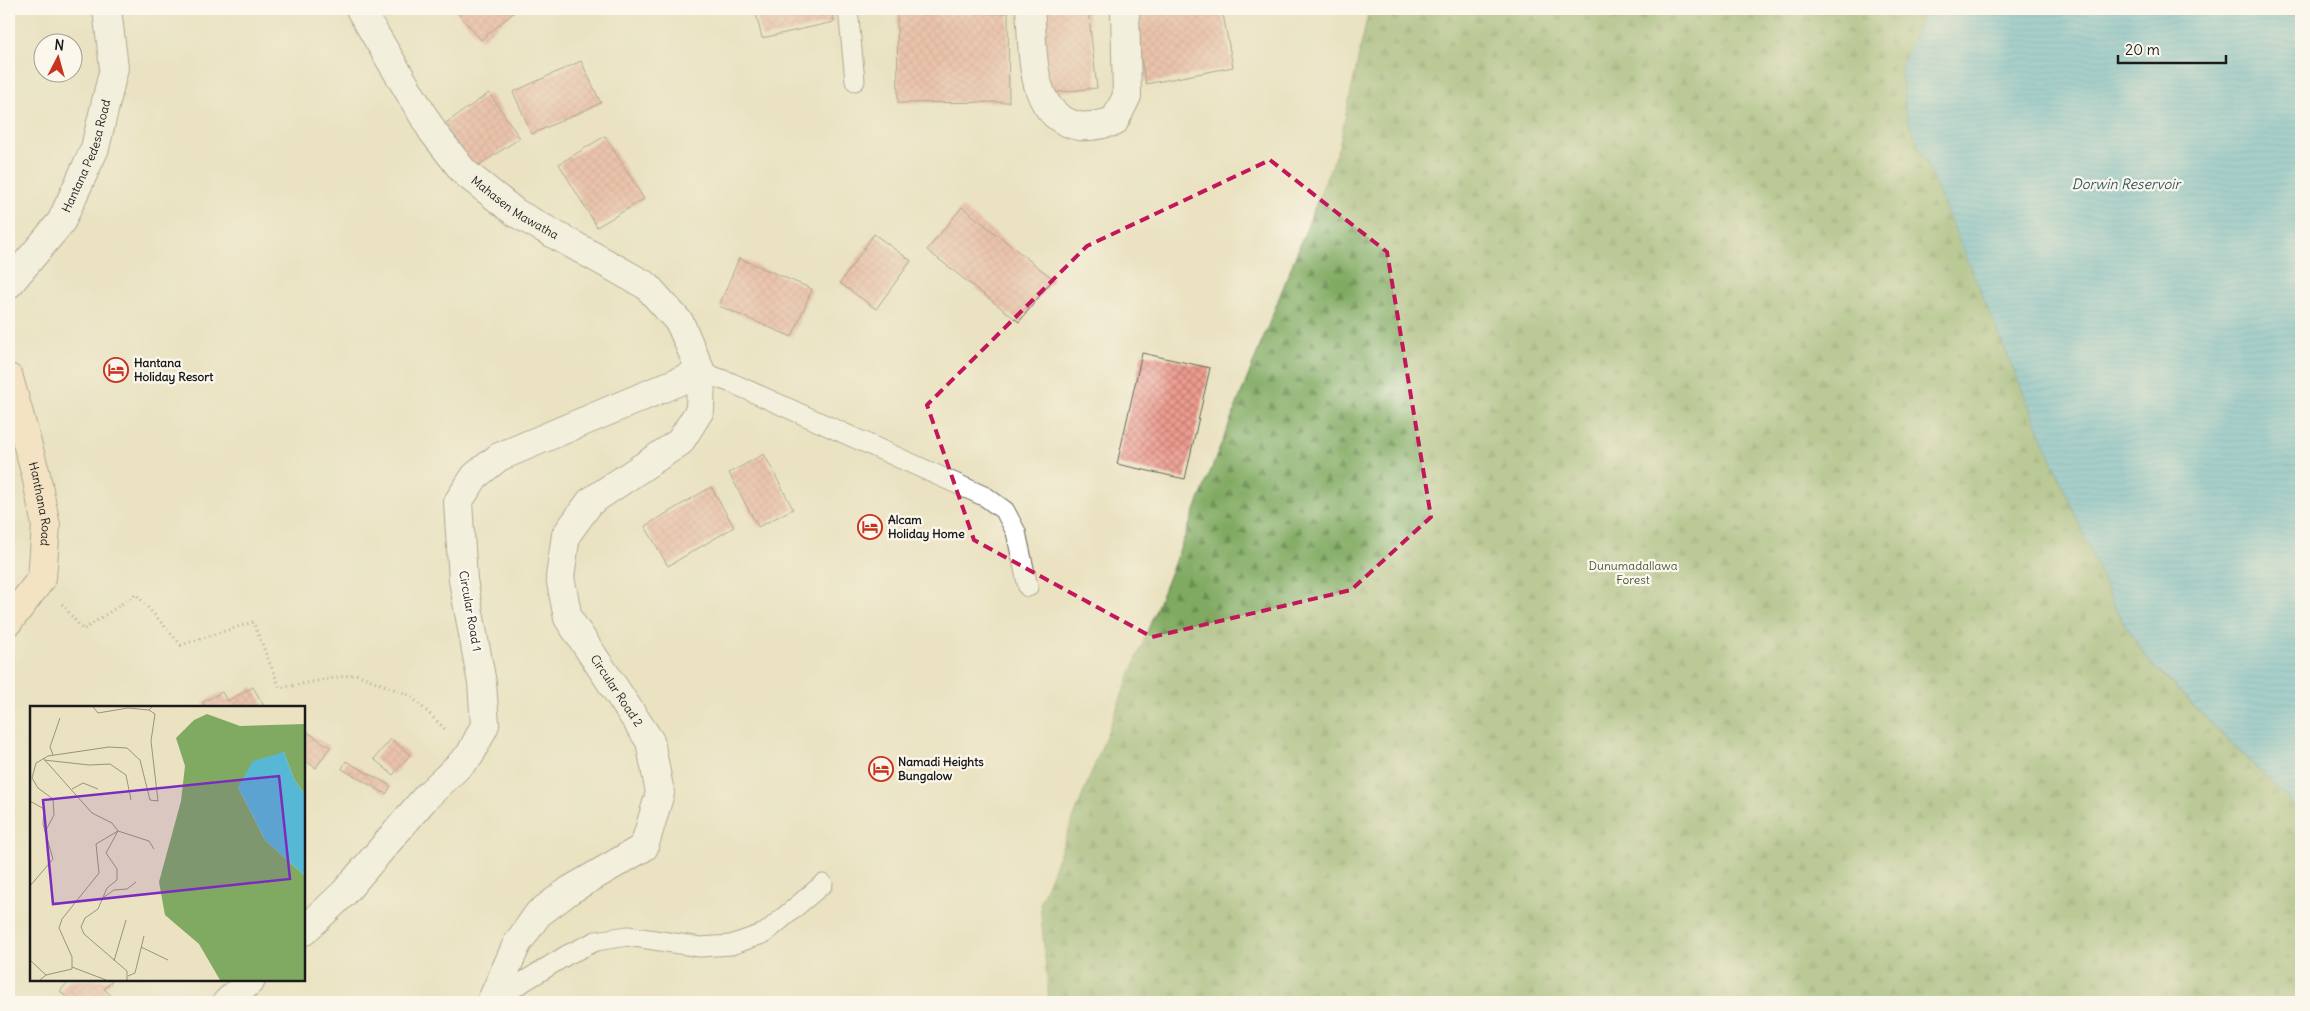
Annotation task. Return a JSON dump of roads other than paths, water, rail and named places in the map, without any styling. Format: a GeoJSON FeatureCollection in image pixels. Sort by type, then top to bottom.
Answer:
{"type":"FeatureCollection","features":[{"type":"Feature","properties":{"kind":"street","name":"Hantana Pedesa Road"},"geometry":{"type":"LineString","coordinates":[[9,284],[61,222],[95,148],[114,68],[107,9]]}},
{"type":"Feature","properties":{"kind":"street","name":"Mahasen Mawatha"},"geometry":{"type":"LineString","coordinates":[[360,9],[433,132],[464,172],[516,214],[648,286],[680,323],[701,372]]}},
{"type":"Feature","properties":{"kind":"street"},"geometry":{"type":"LineString","coordinates":[[1030,9],[1037,82],[1044,100],[1055,115],[1080,126],[1114,122],[1127,96],[1125,9]]}},
{"type":"Feature","properties":{"kind":"street","name":"Circular Road 1"},"geometry":{"type":"LineString","coordinates":[[305,930],[344,893],[426,797],[470,756],[485,725],[482,683],[463,580],[458,502],[475,476],[499,457],[701,372]]}},
{"type":"Feature","properties":{"kind":"street","name":"Circular Road 2"},"geometry":{"type":"LineString","coordinates":[[492,1002],[516,944],[538,914],[570,890],[644,847],[660,793],[650,741],[568,618],[560,577],[566,535],[590,502],[680,442],[700,410],[701,372]]}},
{"type":"Feature","properties":{"kind":"street","name":"Hanthana Road"},"geometry":{"type":"LineString","coordinates":[[9,378],[36,475],[46,526],[42,578],[9,621]]}},
{"type":"Feature","properties":{"kind":"street"},"geometry":{"type":"LineString","coordinates":[[227,1002],[250,981]]}},
{"type":"Feature","properties":{"kind":"lane"},"geometry":{"type":"LineString","coordinates":[[848,9],[855,81]]}},
{"type":"Feature","properties":{"kind":"lane"},"geometry":{"type":"LineString","coordinates":[[701,372],[732,382],[986,497],[1005,511],[1016,532],[1028,587]]}},
{"type":"Feature","properties":{"kind":"lane"},"geometry":{"type":"LineString","coordinates":[[492,1002],[567,955],[596,941],[628,936],[700,947],[731,945],[765,933],[824,884]]}},
{"type":"Feature","properties":{"kind":"water","name":"Dorwin Reservoir"},"geometry":{"type":"Polygon","coordinates":[[[1931,9],[2301,9],[2301,812],[2152,664],[2116,611],[1906,115],[1901,68],[1919,24],[1931,9]]]}},
{"type":"Feature","properties":{"kind":"place","name":"Hantana Holiday Resort"},"geometry":{"type":"Point","coordinates":[116,370]}},
{"type":"Feature","properties":{"kind":"place","name":"Alcam Holiday Home"},"geometry":{"type":"Point","coordinates":[870,527]}},
{"type":"Feature","properties":{"kind":"place","name":"Namadi Heights Bungalow"},"geometry":{"type":"Point","coordinates":[881,769]}},
{"type":"Feature","properties":{"kind":"park label","name":"Dunumadallawa Forest"},"geometry":{"type":"Point","coordinates":[1633,573]}}]}
